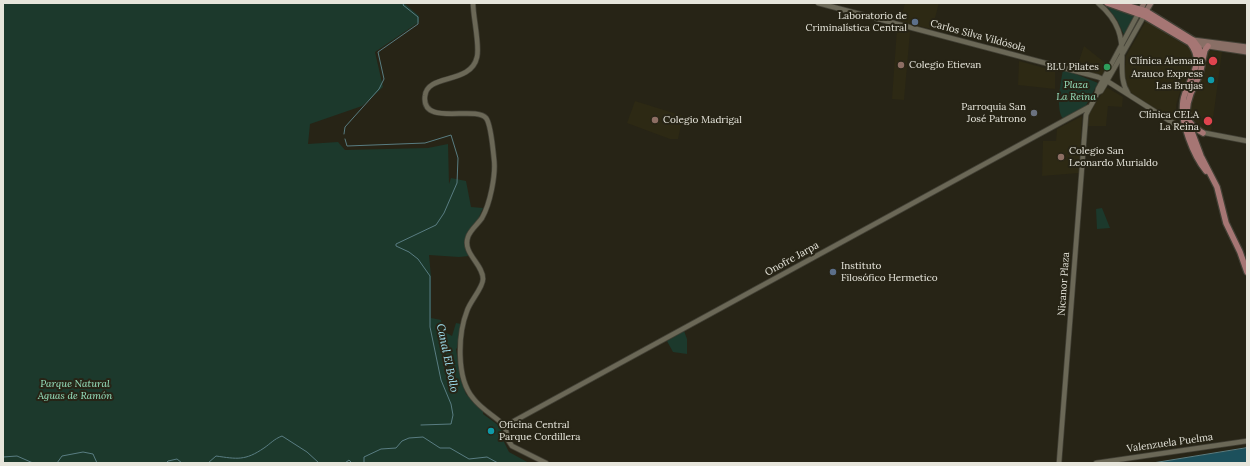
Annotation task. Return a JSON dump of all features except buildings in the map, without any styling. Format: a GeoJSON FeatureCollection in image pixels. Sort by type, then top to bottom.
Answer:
{"type":"FeatureCollection","features":[{"type":"Feature","properties":{"kind":"main road"},"geometry":{"type":"LineString","coordinates":[[1107,3],[1142,13]]}},
{"type":"Feature","properties":{"kind":"main road"},"geometry":{"type":"LineString","coordinates":[[1117,3],[1142,13],[1193,42],[1208,46],[1247,52]]}},
{"type":"Feature","properties":{"kind":"main road"},"geometry":{"type":"LineString","coordinates":[[1142,13],[1144,3]]}},
{"type":"Feature","properties":{"kind":"main road"},"geometry":{"type":"LineString","coordinates":[[1142,13],[1151,3]]}},
{"type":"Feature","properties":{"kind":"main road"},"geometry":{"type":"LineString","coordinates":[[1193,42],[1247,47]]}},
{"type":"Feature","properties":{"kind":"main road"},"geometry":{"type":"LineString","coordinates":[[1193,42],[1200,53],[1202,65]]}},
{"type":"Feature","properties":{"kind":"main road"},"geometry":{"type":"LineString","coordinates":[[1193,42],[1196,62],[1195,72],[1186,90],[1183,101],[1182,115],[1200,163],[1215,182],[1221,198],[1226,223],[1240,252],[1247,272]]}},
{"type":"Feature","properties":{"kind":"main road"},"geometry":{"type":"LineString","coordinates":[[1188,129],[1188,100],[1200,74],[1204,52],[1208,46]]}},
{"type":"Feature","properties":{"kind":"main road"},"geometry":{"type":"LineString","coordinates":[[1188,118],[1193,126],[1202,133]]}},
{"type":"Feature","properties":{"kind":"street"},"geometry":{"type":"LineString","coordinates":[[473,3],[478,51],[475,63],[468,70],[458,76],[435,83],[427,90],[424,99],[428,108],[434,112],[451,114],[478,113],[484,116],[488,122],[494,159],[494,180],[483,216],[468,236],[467,241],[471,255],[482,274],[483,282],[471,302],[462,326],[460,352],[464,380],[469,393],[485,411],[505,426],[508,440],[512,446],[546,463]]}},
{"type":"Feature","properties":{"kind":"street","name":"Carlos Silva Vildósola"},"geometry":{"type":"LineString","coordinates":[[818,3],[1105,80],[1172,123],[1202,133],[1247,141]]}},
{"type":"Feature","properties":{"kind":"street"},"geometry":{"type":"LineString","coordinates":[[1098,3],[1107,12],[1118,28],[1122,44],[1123,81],[1124,87],[1129,95]]}},
{"type":"Feature","properties":{"kind":"street"},"geometry":{"type":"LineString","coordinates":[[1105,80],[1122,44],[1142,13]]}},
{"type":"Feature","properties":{"kind":"street"},"geometry":{"type":"LineString","coordinates":[[1089,107],[1098,89],[1122,54],[1142,13]]}},
{"type":"Feature","properties":{"kind":"street","name":"Onofre Jarpa"},"geometry":{"type":"LineString","coordinates":[[505,426],[1089,107]]}},
{"type":"Feature","properties":{"kind":"street","name":"Nicanor Plaza"},"geometry":{"type":"LineString","coordinates":[[1059,463],[1086,115],[1089,107]]}},
{"type":"Feature","properties":{"kind":"street","name":"Valenzuela Puelma"},"geometry":{"type":"LineString","coordinates":[[1096,463],[1247,441]]}},
{"type":"Feature","properties":{"kind":"shaded area"},"geometry":{"type":"Polygon","coordinates":[[[905,3],[939,3],[932,29],[900,22],[905,3]]]}},
{"type":"Feature","properties":{"kind":"shaded area"},"geometry":{"type":"Polygon","coordinates":[[[1146,21],[1191,49],[1193,56],[1191,74],[1180,92],[1176,105],[1176,123],[1130,94],[1126,87],[1124,78],[1126,56],[1146,21]]]}},
{"type":"Feature","properties":{"kind":"shaded area","name":"Colegio Etievan"},"geometry":{"type":"Polygon","coordinates":[[[897,29],[910,32],[904,100],[892,99],[897,29]]]}},
{"type":"Feature","properties":{"kind":"shaded area"},"geometry":{"type":"Polygon","coordinates":[[[1084,46],[1109,66],[1103,77],[1076,70],[1084,46]]]}},
{"type":"Feature","properties":{"kind":"shaded area","name":"Arauco Express Las Brujas"},"geometry":{"type":"Polygon","coordinates":[[[1206,50],[1222,52],[1211,133],[1199,129],[1189,114],[1189,106],[1206,50]]]}},
{"type":"Feature","properties":{"kind":"shaded area"},"geometry":{"type":"Polygon","coordinates":[[[1019,61],[1055,71],[1055,89],[1018,85],[1019,61]]]}},
{"type":"Feature","properties":{"kind":"shaded area"},"geometry":{"type":"Polygon","coordinates":[[[1106,87],[1123,97],[1122,107],[1108,106],[1106,126],[1088,126],[1089,113],[1106,87]]]}},
{"type":"Feature","properties":{"kind":"shaded area","name":"Colegio Madrigal"},"geometry":{"type":"Polygon","coordinates":[[[635,101],[683,116],[678,139],[670,139],[627,123],[635,101]]]}},
{"type":"Feature","properties":{"kind":"shaded area","name":"Colegio San Leonardo Murialdo"},"geometry":{"type":"Polygon","coordinates":[[[1082,116],[1079,173],[1042,176],[1043,141],[1056,141],[1057,129],[1082,116]]]}},
{"type":"Feature","properties":{"kind":"green space","name":"Parque Natural Aguas de Ramón"},"geometry":{"type":"Polygon","coordinates":[[[3,3],[375,3],[405,4],[419,16],[419,22],[375,52],[383,87],[362,106],[310,124],[308,144],[338,142],[345,150],[428,148],[448,144],[449,184],[451,178],[466,181],[471,207],[483,208],[476,224],[466,236],[465,243],[469,256],[459,257],[429,255],[431,277],[431,318],[441,320],[443,331],[452,336],[456,323],[461,324],[456,349],[461,380],[466,394],[483,411],[483,414],[498,425],[509,452],[529,463],[3,463],[3,3]]]}},
{"type":"Feature","properties":{"kind":"green space"},"geometry":{"type":"Polygon","coordinates":[[[1107,7],[1135,16],[1124,35],[1117,20],[1107,7]]]}},
{"type":"Feature","properties":{"kind":"green space","name":"Plaza La Reina"},"geometry":{"type":"Polygon","coordinates":[[[1063,69],[1098,83],[1084,109],[1063,119],[1059,108],[1059,102],[1063,69]]]}},
{"type":"Feature","properties":{"kind":"green space"},"geometry":{"type":"Polygon","coordinates":[[[1102,208],[1110,228],[1097,229],[1096,209],[1102,208]]]}},
{"type":"Feature","properties":{"kind":"green space"},"geometry":{"type":"Polygon","coordinates":[[[684,331],[687,339],[687,354],[673,352],[667,341],[684,331]]]}},
{"type":"Feature","properties":{"kind":"water"},"geometry":{"type":"Polygon","coordinates":[[[1247,448],[1247,463],[1153,463],[1247,448]]]}},
{"type":"Feature","properties":{"kind":"waterway","name":"Canal El Bollo"},"geometry":{"type":"LineString","coordinates":[[344,134],[345,127],[379,89],[384,79],[378,52],[418,24],[418,17],[403,5],[404,3]]}},
{"type":"Feature","properties":{"kind":"waterway","name":"Canal El Bollo"},"geometry":{"type":"LineString","coordinates":[[345,139],[347,146],[425,143],[451,135],[458,158],[457,183],[444,213],[436,225],[396,244],[396,246],[409,252],[418,259],[430,276],[430,327],[441,380],[451,404],[453,415],[451,424],[421,425]]}},
{"type":"Feature","properties":{"kind":"waterway"},"geometry":{"type":"LineString","coordinates":[[208,463],[216,456],[235,458],[246,457],[264,448],[282,436],[307,452],[319,463]]}},
{"type":"Feature","properties":{"kind":"waterway"},"geometry":{"type":"LineString","coordinates":[[364,463],[364,457],[381,449],[396,448],[402,441],[409,438],[423,437],[440,448],[450,448],[469,459],[487,457],[498,463]]}},
{"type":"Feature","properties":{"kind":"waterway"},"geometry":{"type":"LineString","coordinates":[[57,463],[62,456],[83,452],[93,454],[97,463]]}},
{"type":"Feature","properties":{"kind":"waterway"},"geometry":{"type":"LineString","coordinates":[[3,457],[17,456],[33,463]]}},
{"type":"Feature","properties":{"kind":"waterway"},"geometry":{"type":"LineString","coordinates":[[166,463],[177,459],[182,463]]}},
{"type":"Feature","properties":{"kind":"waterway"},"geometry":{"type":"LineString","coordinates":[[345,463],[349,460],[352,463]]}},
{"type":"Feature","properties":{"kind":"place","name":"Laboratorio de Criminalística Central"},"geometry":{"type":"Point","coordinates":[915,22]}},
{"type":"Feature","properties":{"kind":"place","name":"Clínica Alemana"},"geometry":{"type":"Point","coordinates":[1213,61]}},
{"type":"Feature","properties":{"kind":"place","name":"Colegio Etievan"},"geometry":{"type":"Point","coordinates":[901,65]}},
{"type":"Feature","properties":{"kind":"place","name":"BLU Pilates"},"geometry":{"type":"Point","coordinates":[1107,67]}},
{"type":"Feature","properties":{"kind":"place","name":"Arauco Express Las Brujas"},"geometry":{"type":"Point","coordinates":[1211,80]}},
{"type":"Feature","properties":{"kind":"place","name":"Parroquia San José Patrono"},"geometry":{"type":"Point","coordinates":[1034,113]}},
{"type":"Feature","properties":{"kind":"place","name":"Colegio Madrigal"},"geometry":{"type":"Point","coordinates":[655,120]}},
{"type":"Feature","properties":{"kind":"place","name":"Clínica CELA La Reina"},"geometry":{"type":"Point","coordinates":[1208,121]}},
{"type":"Feature","properties":{"kind":"place","name":"Colegio San Leonardo Murialdo"},"geometry":{"type":"Point","coordinates":[1061,157]}},
{"type":"Feature","properties":{"kind":"place","name":"Instituto Filosófico Hermetico"},"geometry":{"type":"Point","coordinates":[833,272]}},
{"type":"Feature","properties":{"kind":"place","name":"Oficina Central Parque Cordillera"},"geometry":{"type":"Point","coordinates":[491,431]}}]}
